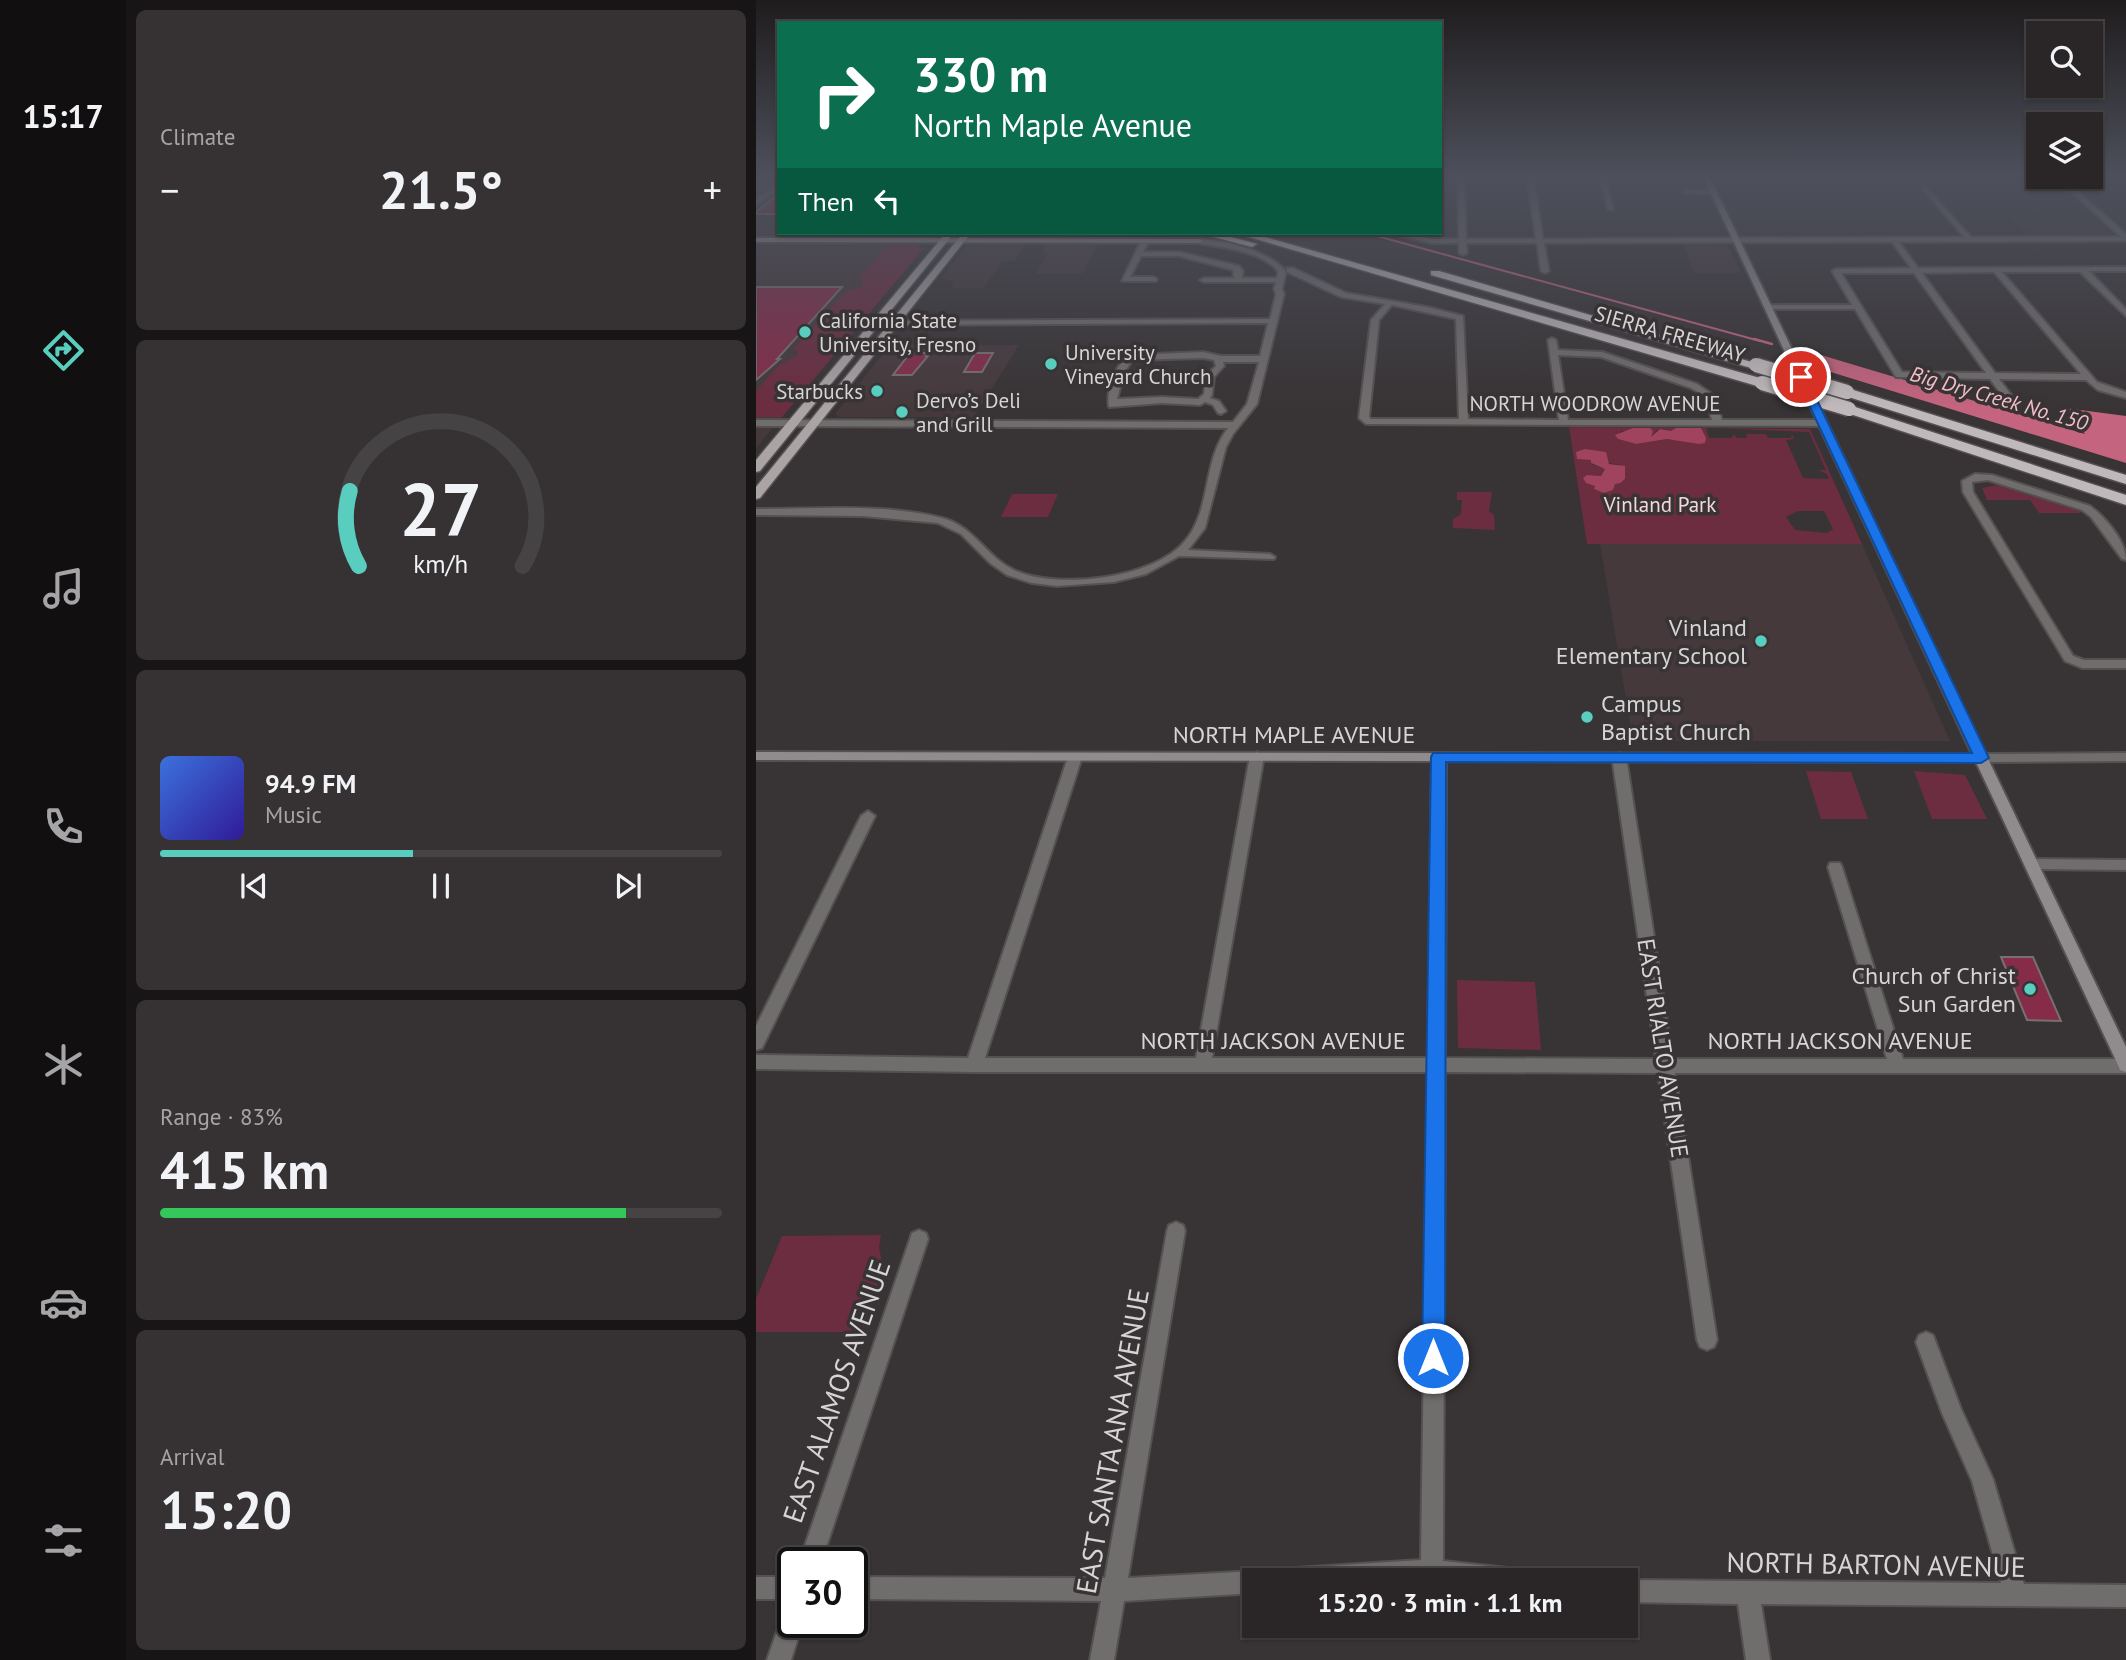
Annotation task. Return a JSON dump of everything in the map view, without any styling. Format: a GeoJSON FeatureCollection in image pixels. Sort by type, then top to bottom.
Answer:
{"type":"FeatureCollection","features":[{"type":"Feature","properties":{"kind":"highway"},"geometry":{"type":"LineString","coordinates":[[1282,253],[1339,265],[1360,266]]}},
{"type":"Feature","properties":{"kind":"highway","name":"SIERRA FREEWAY"},"geometry":{"type":"LineString","coordinates":[[1314,253],[1849,409],[2126,500]]}},
{"type":"Feature","properties":{"kind":"highway","name":"SIERRA FREEWAY"},"geometry":{"type":"LineString","coordinates":[[1417,268],[1847,392],[2126,480]]}},
{"type":"Feature","properties":{"kind":"main road"},"geometry":{"type":"LineString","coordinates":[[756,468],[932,253]]}},
{"type":"Feature","properties":{"kind":"main road"},"geometry":{"type":"LineString","coordinates":[[756,495],[951,253]]}},
{"type":"Feature","properties":{"kind":"street"},"geometry":{"type":"LineString","coordinates":[[1252,253],[1280,265],[1281,280],[1278,289],[1317,285]]}},
{"type":"Feature","properties":{"kind":"street"},"geometry":{"type":"LineString","coordinates":[[1543,253],[1545,271]]}},
{"type":"Feature","properties":{"kind":"street"},"geometry":{"type":"LineString","coordinates":[[1742,253],[2126,1065]]}},
{"type":"Feature","properties":{"kind":"street"},"geometry":{"type":"LineString","coordinates":[[1904,253],[2013,404]]}},
{"type":"Feature","properties":{"kind":"street"},"geometry":{"type":"LineString","coordinates":[[1153,279],[1125,279],[1139,254],[1179,254],[1236,268],[1239,271],[1238,280]]}},
{"type":"Feature","properties":{"kind":"street"},"geometry":{"type":"LineString","coordinates":[[1257,255],[1280,259],[1290,270],[1344,296],[1426,308],[1460,319],[1464,423]]}},
{"type":"Feature","properties":{"kind":"street"},"geometry":{"type":"LineString","coordinates":[[756,512],[881,512],[928,517],[955,525],[970,536],[997,565],[1012,573],[1042,581],[1073,583],[1103,580],[1144,570],[1168,560],[1188,544],[1202,522],[1224,439],[1251,408],[1273,321],[1287,287],[1290,270]]}},
{"type":"Feature","properties":{"kind":"street"},"geometry":{"type":"LineString","coordinates":[[1996,270],[2088,377],[2101,388],[2126,395]]}},
{"type":"Feature","properties":{"kind":"street"},"geometry":{"type":"LineString","coordinates":[[2083,270],[2126,314]]}},
{"type":"Feature","properties":{"kind":"street"},"geometry":{"type":"LineString","coordinates":[[2088,377],[1901,376],[1896,373],[1836,272],[2126,270]]}},
{"type":"Feature","properties":{"kind":"street"},"geometry":{"type":"LineString","coordinates":[[1203,280],[1281,280]]}},
{"type":"Feature","properties":{"kind":"street","name":"NORTH WOODROW AVENUE"},"geometry":{"type":"LineString","coordinates":[[1389,304],[1374,323],[1364,418],[1367,422],[1822,423]]}},
{"type":"Feature","properties":{"kind":"street"},"geometry":{"type":"LineString","coordinates":[[1768,307],[1857,307]]}},
{"type":"Feature","properties":{"kind":"street"},"geometry":{"type":"LineString","coordinates":[[895,323],[1273,321]]}},
{"type":"Feature","properties":{"kind":"street"},"geometry":{"type":"LineString","coordinates":[[1552,340],[1564,423]]}},
{"type":"Feature","properties":{"kind":"street"},"geometry":{"type":"LineString","coordinates":[[1104,423],[1106,408],[1112,404],[1162,400],[1200,402],[1208,395],[1210,376],[1225,347]]}},
{"type":"Feature","properties":{"kind":"street"},"geometry":{"type":"LineString","coordinates":[[1554,352],[1602,355],[1694,386],[1709,396],[1718,423]]}},
{"type":"Feature","properties":{"kind":"street"},"geometry":{"type":"LineString","coordinates":[[1112,404],[1111,395],[1130,353],[1203,355],[1218,360],[1264,361]]}},
{"type":"Feature","properties":{"kind":"street"},"geometry":{"type":"LineString","coordinates":[[1204,399],[1216,403],[1221,411]]}},
{"type":"Feature","properties":{"kind":"street"},"geometry":{"type":"LineString","coordinates":[[756,422],[1237,425]]}},
{"type":"Feature","properties":{"kind":"street"},"geometry":{"type":"LineString","coordinates":[[2126,557],[2089,510],[1998,479],[1972,477],[1966,485],[2068,658],[2076,663],[2126,664]]}},
{"type":"Feature","properties":{"kind":"street"},"geometry":{"type":"LineString","coordinates":[[756,519],[876,519],[898,515]]}},
{"type":"Feature","properties":{"kind":"street"},"geometry":{"type":"LineString","coordinates":[[1178,553],[1270,557]]}},
{"type":"Feature","properties":{"kind":"street"},"geometry":{"type":"LineString","coordinates":[[1168,560],[1210,563],[1234,557]]}},
{"type":"Feature","properties":{"kind":"street","name":"NORTH MAPLE AVENUE"},"geometry":{"type":"LineString","coordinates":[[756,756],[2126,757]]}},
{"type":"Feature","properties":{"kind":"street"},"geometry":{"type":"LineString","coordinates":[[1203,1064],[1257,756]]}},
{"type":"Feature","properties":{"kind":"street"},"geometry":{"type":"LineString","coordinates":[[974,1065],[1075,757]]}},
{"type":"Feature","properties":{"kind":"street"},"geometry":{"type":"LineString","coordinates":[[1432,1568],[1439,757]]}},
{"type":"Feature","properties":{"kind":"street","name":"EAST RIALTO AVENUE"},"geometry":{"type":"LineString","coordinates":[[1619,757],[1707,1340]]}},
{"type":"Feature","properties":{"kind":"street"},"geometry":{"type":"LineString","coordinates":[[756,1043],[868,816]]}},
{"type":"Feature","properties":{"kind":"street"},"geometry":{"type":"LineString","coordinates":[[2032,864],[2126,865]]}},
{"type":"Feature","properties":{"kind":"street"},"geometry":{"type":"LineString","coordinates":[[1835,867],[1896,1065]]}},
{"type":"Feature","properties":{"kind":"street","name":"NORTH JACKSON AVENUE"},"geometry":{"type":"LineString","coordinates":[[756,1062],[974,1065],[2126,1065]]}},
{"type":"Feature","properties":{"kind":"street","name":"EAST SANTA ANA AVENUE"},"geometry":{"type":"LineString","coordinates":[[1102,1660],[1176,1231]]}},
{"type":"Feature","properties":{"kind":"street","name":"EAST ALAMOS AVENUE"},"geometry":{"type":"LineString","coordinates":[[815,1547],[919,1239]]}},
{"type":"Feature","properties":{"kind":"street"},"geometry":{"type":"LineString","coordinates":[[1926,1342],[1952,1413],[1982,1479],[2016,1596]]}},
{"type":"Feature","properties":{"kind":"street"},"geometry":{"type":"LineString","coordinates":[[868,1588],[1114,1590],[1242,1583]]}},
{"type":"Feature","properties":{"kind":"street"},"geometry":{"type":"LineString","coordinates":[[756,1588],[777,1588]]}},
{"type":"Feature","properties":{"kind":"street","name":"NORTH BARTON AVENUE"},"geometry":{"type":"LineString","coordinates":[[1638,1591],[2126,1596]]}},
{"type":"Feature","properties":{"kind":"street"},"geometry":{"type":"LineString","coordinates":[[1748,1593],[1758,1660]]}},
{"type":"Feature","properties":{"kind":"street"},"geometry":{"type":"LineString","coordinates":[[779,1660],[786,1638]]}},
{"type":"Feature","properties":{"kind":"shaded area","name":"California State University, Fresno"},"geometry":{"type":"Polygon","coordinates":[[[756,253],[919,253],[756,448],[756,253]]]}},
{"type":"Feature","properties":{"kind":"shaded area"},"geometry":{"type":"Polygon","coordinates":[[[960,253],[1020,253],[1015,261],[1002,261],[984,288],[951,288],[954,282],[941,278],[960,253]]]}},
{"type":"Feature","properties":{"kind":"shaded area"},"geometry":{"type":"Polygon","coordinates":[[[1048,253],[1093,253],[1082,274],[1035,274],[1048,253]]]}},
{"type":"Feature","properties":{"kind":"shaded area"},"geometry":{"type":"Polygon","coordinates":[[[1687,253],[1732,253],[1741,273],[1694,273],[1687,253]]]}},
{"type":"Feature","properties":{"kind":"shaded area"},"geometry":{"type":"Polygon","coordinates":[[[890,345],[1019,345],[974,417],[839,417],[835,414],[890,345]]]}},
{"type":"Feature","properties":{"kind":"shaded area"},"geometry":{"type":"Polygon","coordinates":[[[1801,349],[2085,434],[2065,408],[2126,416],[2126,463],[1808,365],[1801,349]]]}},
{"type":"Feature","properties":{"kind":"shaded area"},"geometry":{"type":"Polygon","coordinates":[[[1633,428],[1650,428],[1653,431],[1651,437],[1660,429],[1671,431],[1676,428],[1701,428],[1706,438],[1705,443],[1699,444],[1667,439],[1636,444],[1618,439],[1615,435],[1633,428]]]}},
{"type":"Feature","properties":{"kind":"shaded area"},"geometry":{"type":"Polygon","coordinates":[[[1585,449],[1606,452],[1609,464],[1625,466],[1625,479],[1615,484],[1613,490],[1604,493],[1586,483],[1583,478],[1587,475],[1601,476],[1605,469],[1591,463],[1591,460],[1577,459],[1576,452],[1585,449]]]}},
{"type":"Feature","properties":{"kind":"shaded area","name":"Vinland Elementary School"},"geometry":{"type":"Polygon","coordinates":[[[1600,544],[1862,544],[1950,741],[1633,741],[1600,544]]]}},
{"type":"Feature","properties":{"kind":"green space"},"geometry":{"type":"Polygon","coordinates":[[[880,253],[919,253],[782,417],[756,417],[756,391],[778,366],[798,355],[797,350],[793,350],[845,292],[862,286],[863,280],[858,278],[880,253]]]}},
{"type":"Feature","properties":{"kind":"green space","name":"Vinland Park"},"geometry":{"type":"Polygon","coordinates":[[[1569,427],[1706,428],[1709,438],[1732,438],[1733,434],[1737,438],[1747,438],[1746,434],[1766,434],[1768,438],[1791,438],[1792,434],[1794,439],[1786,440],[1803,478],[1829,479],[1827,474],[1818,470],[1826,470],[1809,432],[1710,428],[1810,429],[1862,544],[1587,544],[1569,427]],[[1686,429],[1657,430],[1652,437],[1621,431],[1618,439],[1636,444],[1667,439],[1689,441],[1686,429]],[[1592,460],[1591,464],[1605,469],[1601,476],[1587,475],[1604,493],[1613,490],[1620,465],[1592,460]],[[1798,511],[1786,517],[1795,530],[1827,533],[1833,529],[1824,511],[1798,511]]]}},
{"type":"Feature","properties":{"kind":"green space"},"geometry":{"type":"Polygon","coordinates":[[[1997,485],[2081,513],[2039,513],[2030,500],[1987,500],[1982,488],[1997,485]]]}},
{"type":"Feature","properties":{"kind":"green space"},"geometry":{"type":"Polygon","coordinates":[[[1457,492],[1492,492],[1489,511],[1494,515],[1495,530],[1453,528],[1453,519],[1461,514],[1462,500],[1457,500],[1457,492]]]}},
{"type":"Feature","properties":{"kind":"green space"},"geometry":{"type":"Polygon","coordinates":[[[1012,494],[1058,494],[1048,517],[1001,517],[1012,494]]]}},
{"type":"Feature","properties":{"kind":"green space"},"geometry":{"type":"Polygon","coordinates":[[[1806,771],[1851,772],[1868,819],[1821,819],[1806,771]]]}},
{"type":"Feature","properties":{"kind":"green space"},"geometry":{"type":"Polygon","coordinates":[[[1914,771],[1965,775],[1987,819],[1932,819],[1914,771]]]}},
{"type":"Feature","properties":{"kind":"green space"},"geometry":{"type":"Polygon","coordinates":[[[1457,980],[1535,982],[1541,1050],[1458,1048],[1457,980]]]}},
{"type":"Feature","properties":{"kind":"green space"},"geometry":{"type":"Polygon","coordinates":[[[881,1235],[879,1248],[883,1267],[863,1332],[756,1332],[756,1299],[782,1236],[881,1235]]]}},
{"type":"Feature","properties":{"kind":"building"},"geometry":{"type":"Polygon","coordinates":[[[756,287],[842,287],[777,359],[780,359],[756,380],[756,287]]]}},
{"type":"Feature","properties":{"kind":"building"},"geometry":{"type":"Polygon","coordinates":[[[910,353],[928,353],[928,356],[912,375],[893,375],[910,353]]]}},
{"type":"Feature","properties":{"kind":"building"},"geometry":{"type":"Polygon","coordinates":[[[975,353],[993,353],[982,372],[964,372],[975,353]]]}},
{"type":"Feature","properties":{"kind":"building","name":"Church of Christ Sun Garden"},"geometry":{"type":"Polygon","coordinates":[[[2001,957],[2033,957],[2061,1021],[2027,1020],[2001,957]]]}},
{"type":"Feature","properties":{"kind":"waterway","name":"Big Dry Creek No. 150"},"geometry":{"type":"LineString","coordinates":[[1441,253],[1760,341]]}},
{"type":"Feature","properties":{"kind":"waterway","name":"Big Dry Creek No. 150"},"geometry":{"type":"LineString","coordinates":[[1754,339],[1772,344]]}},
{"type":"Feature","properties":{"kind":"place","name":"California State University, Fresno"},"geometry":{"type":"Point","coordinates":[805,332]}},
{"type":"Feature","properties":{"kind":"place","name":"University Vineyard Church"},"geometry":{"type":"Point","coordinates":[1051,364]}},
{"type":"Feature","properties":{"kind":"place","name":"Starbucks"},"geometry":{"type":"Point","coordinates":[877,391]}},
{"type":"Feature","properties":{"kind":"place","name":"Dervo’s Deli and Grill"},"geometry":{"type":"Point","coordinates":[902,412]}},
{"type":"Feature","properties":{"kind":"place","name":"Vinland Elementary School"},"geometry":{"type":"Point","coordinates":[1761,641]}},
{"type":"Feature","properties":{"kind":"place","name":"Campus Baptist Church"},"geometry":{"type":"Point","coordinates":[1587,717]}},
{"type":"Feature","properties":{"kind":"place","name":"Church of Christ Sun Garden"},"geometry":{"type":"Point","coordinates":[2030,989]}},
{"type":"Feature","properties":{"kind":"route"},"geometry":{"type":"LineString","coordinates":[[1433,1358],[1439,757],[1981,758],[1801,377]]}}]}
